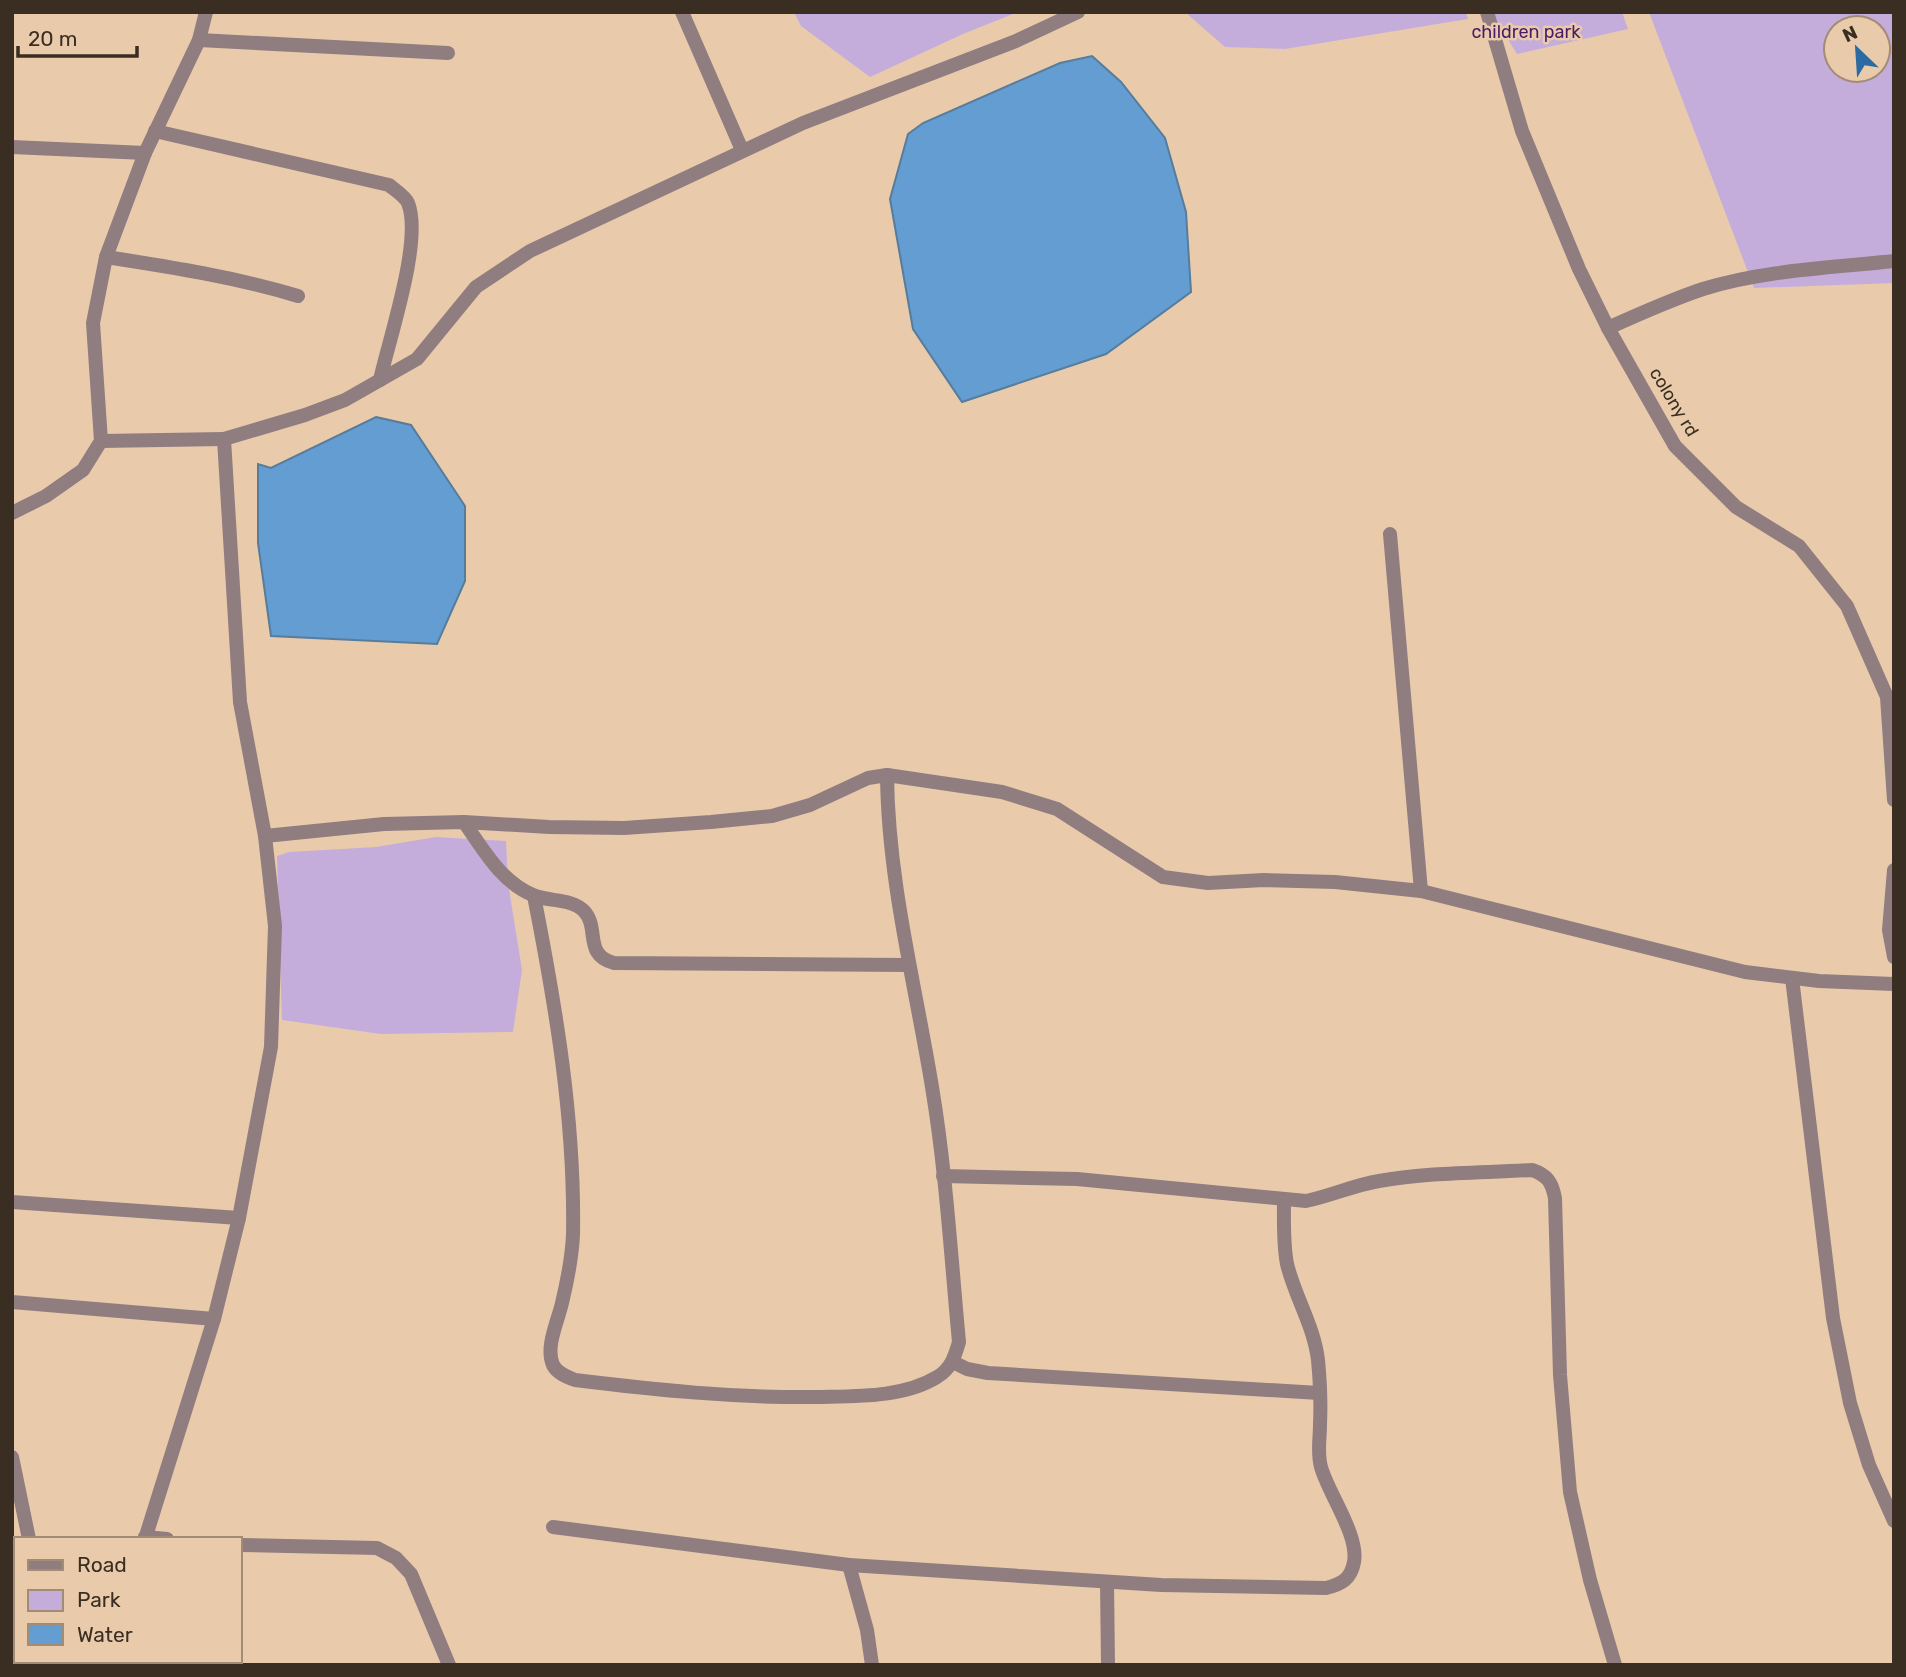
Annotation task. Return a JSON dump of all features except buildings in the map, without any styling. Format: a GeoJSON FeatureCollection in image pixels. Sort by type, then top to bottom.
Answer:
{"type":"FeatureCollection","features":[{"type":"Feature","properties":{"kind":"street"},"geometry":{"type":"LineString","coordinates":[[12,513],[46,496],[83,470],[101,441],[93,323],[106,257],[145,153],[200,40],[206,12]]}},
{"type":"Feature","properties":{"kind":"street"},"geometry":{"type":"LineString","coordinates":[[682,12],[742,150]]}},
{"type":"Feature","properties":{"kind":"street"},"geometry":{"type":"LineString","coordinates":[[101,441],[224,439],[345,400],[417,359],[476,287],[530,251],[803,123],[1016,41],[1077,12]]}},
{"type":"Feature","properties":{"kind":"street","name":"colony rd"},"geometry":{"type":"LineString","coordinates":[[1487,12],[1522,131],[1578,269],[1675,446],[1736,507],[1798,546],[1847,606],[1891,696],[1894,800]]}},
{"type":"Feature","properties":{"kind":"street"},"geometry":{"type":"LineString","coordinates":[[200,40],[447,53]]}},
{"type":"Feature","properties":{"kind":"street"},"geometry":{"type":"LineString","coordinates":[[155,131],[389,185],[408,201],[412,228],[407,265],[380,380]]}},
{"type":"Feature","properties":{"kind":"street"},"geometry":{"type":"LineString","coordinates":[[12,148],[145,153]]}},
{"type":"Feature","properties":{"kind":"street"},"geometry":{"type":"LineString","coordinates":[[106,257],[191,270],[298,296]]}},
{"type":"Feature","properties":{"kind":"street"},"geometry":{"type":"LineString","coordinates":[[1608,328],[1704,289],[1763,275],[1894,261]]}},
{"type":"Feature","properties":{"kind":"street"},"geometry":{"type":"LineString","coordinates":[[145,1537],[214,1319],[239,1218],[271,1046],[275,926],[265,836],[240,702],[224,439]]}},
{"type":"Feature","properties":{"kind":"street"},"geometry":{"type":"LineString","coordinates":[[1390,534],[1421,891]]}},
{"type":"Feature","properties":{"kind":"street"},"geometry":{"type":"LineString","coordinates":[[265,836],[384,824],[464,822],[624,828],[772,816],[810,805],[868,778],[887,775],[1002,792],[1057,809],[1163,877],[1208,883],[1264,880],[1335,882],[1421,891],[1745,972],[1792,978],[1894,984]]}},
{"type":"Feature","properties":{"kind":"street"},"geometry":{"type":"LineString","coordinates":[[534,896],[557,1013],[570,1133],[573,1237],[563,1301],[550,1346],[554,1366],[563,1375],[575,1380],[752,1398],[885,1394],[918,1386],[939,1377],[953,1362],[959,1342],[932,1088],[890,847],[887,775]]}},
{"type":"Feature","properties":{"kind":"street"},"geometry":{"type":"LineString","coordinates":[[464,822],[513,885],[534,896],[578,906],[585,912],[597,953],[604,960],[614,963],[909,965]]}},
{"type":"Feature","properties":{"kind":"street"},"geometry":{"type":"LineString","coordinates":[[1894,870],[1889,930],[1894,957]]}},
{"type":"Feature","properties":{"kind":"street"},"geometry":{"type":"LineString","coordinates":[[1792,978],[1836,1330],[1850,1403],[1869,1465],[1894,1521]]}},
{"type":"Feature","properties":{"kind":"street"},"geometry":{"type":"LineString","coordinates":[[943,1176],[1077,1179],[1306,1201],[1329,1197],[1376,1181],[1414,1176],[1532,1170],[1543,1174],[1552,1184],[1560,1375],[1570,1492],[1590,1580],[1615,1665]]}},
{"type":"Feature","properties":{"kind":"street"},"geometry":{"type":"LineString","coordinates":[[553,1527],[849,1565],[1161,1585],[1326,1588],[1339,1584],[1349,1578],[1355,1559],[1350,1536],[1321,1466],[1318,1448],[1318,1359],[1310,1324],[1287,1264],[1284,1200]]}},
{"type":"Feature","properties":{"kind":"street"},"geometry":{"type":"LineString","coordinates":[[12,1202],[239,1218]]}},
{"type":"Feature","properties":{"kind":"street"},"geometry":{"type":"LineString","coordinates":[[12,1302],[214,1319]]}},
{"type":"Feature","properties":{"kind":"street"},"geometry":{"type":"LineString","coordinates":[[953,1362],[967,1369],[988,1373],[1319,1393]]}},
{"type":"Feature","properties":{"kind":"street"},"geometry":{"type":"LineString","coordinates":[[12,1458],[29,1537]]}},
{"type":"Feature","properties":{"kind":"street"},"geometry":{"type":"LineString","coordinates":[[242,1545],[377,1548],[396,1558],[411,1574],[449,1665]]}},
{"type":"Feature","properties":{"kind":"street"},"geometry":{"type":"LineString","coordinates":[[849,1565],[867,1630],[872,1665]]}},
{"type":"Feature","properties":{"kind":"street"},"geometry":{"type":"LineString","coordinates":[[1107,1582],[1108,1665]]}},
{"type":"Feature","properties":{"kind":"green space"},"geometry":{"type":"Polygon","coordinates":[[[794,12],[1018,12],[870,77],[801,26],[794,12]]]}},
{"type":"Feature","properties":{"kind":"green space"},"geometry":{"type":"Polygon","coordinates":[[[1185,12],[1466,12],[1468,19],[1285,49],[1225,47],[1185,12]]]}},
{"type":"Feature","properties":{"kind":"green space","name":"children park"},"geometry":{"type":"Polygon","coordinates":[[[1491,12],[1622,12],[1628,29],[1517,54],[1491,12]]]}},
{"type":"Feature","properties":{"kind":"green space"},"geometry":{"type":"Polygon","coordinates":[[[1649,12],[1894,12],[1894,283],[1754,288],[1649,12]]]}},
{"type":"Feature","properties":{"kind":"green space"},"geometry":{"type":"Polygon","coordinates":[[[436,837],[506,841],[508,883],[522,970],[513,1032],[381,1034],[282,1020],[277,856],[289,852],[376,847],[436,837]]]}},
{"type":"Feature","properties":{"kind":"water"},"geometry":{"type":"Polygon","coordinates":[[[1092,56],[1121,82],[1165,138],[1186,212],[1191,292],[1106,354],[962,402],[913,329],[890,199],[908,134],[923,123],[1060,63],[1092,56]]]}},
{"type":"Feature","properties":{"kind":"water"},"geometry":{"type":"Polygon","coordinates":[[[376,417],[411,425],[465,506],[465,581],[437,644],[271,636],[258,543],[258,464],[271,468],[376,417]]]}}]}
